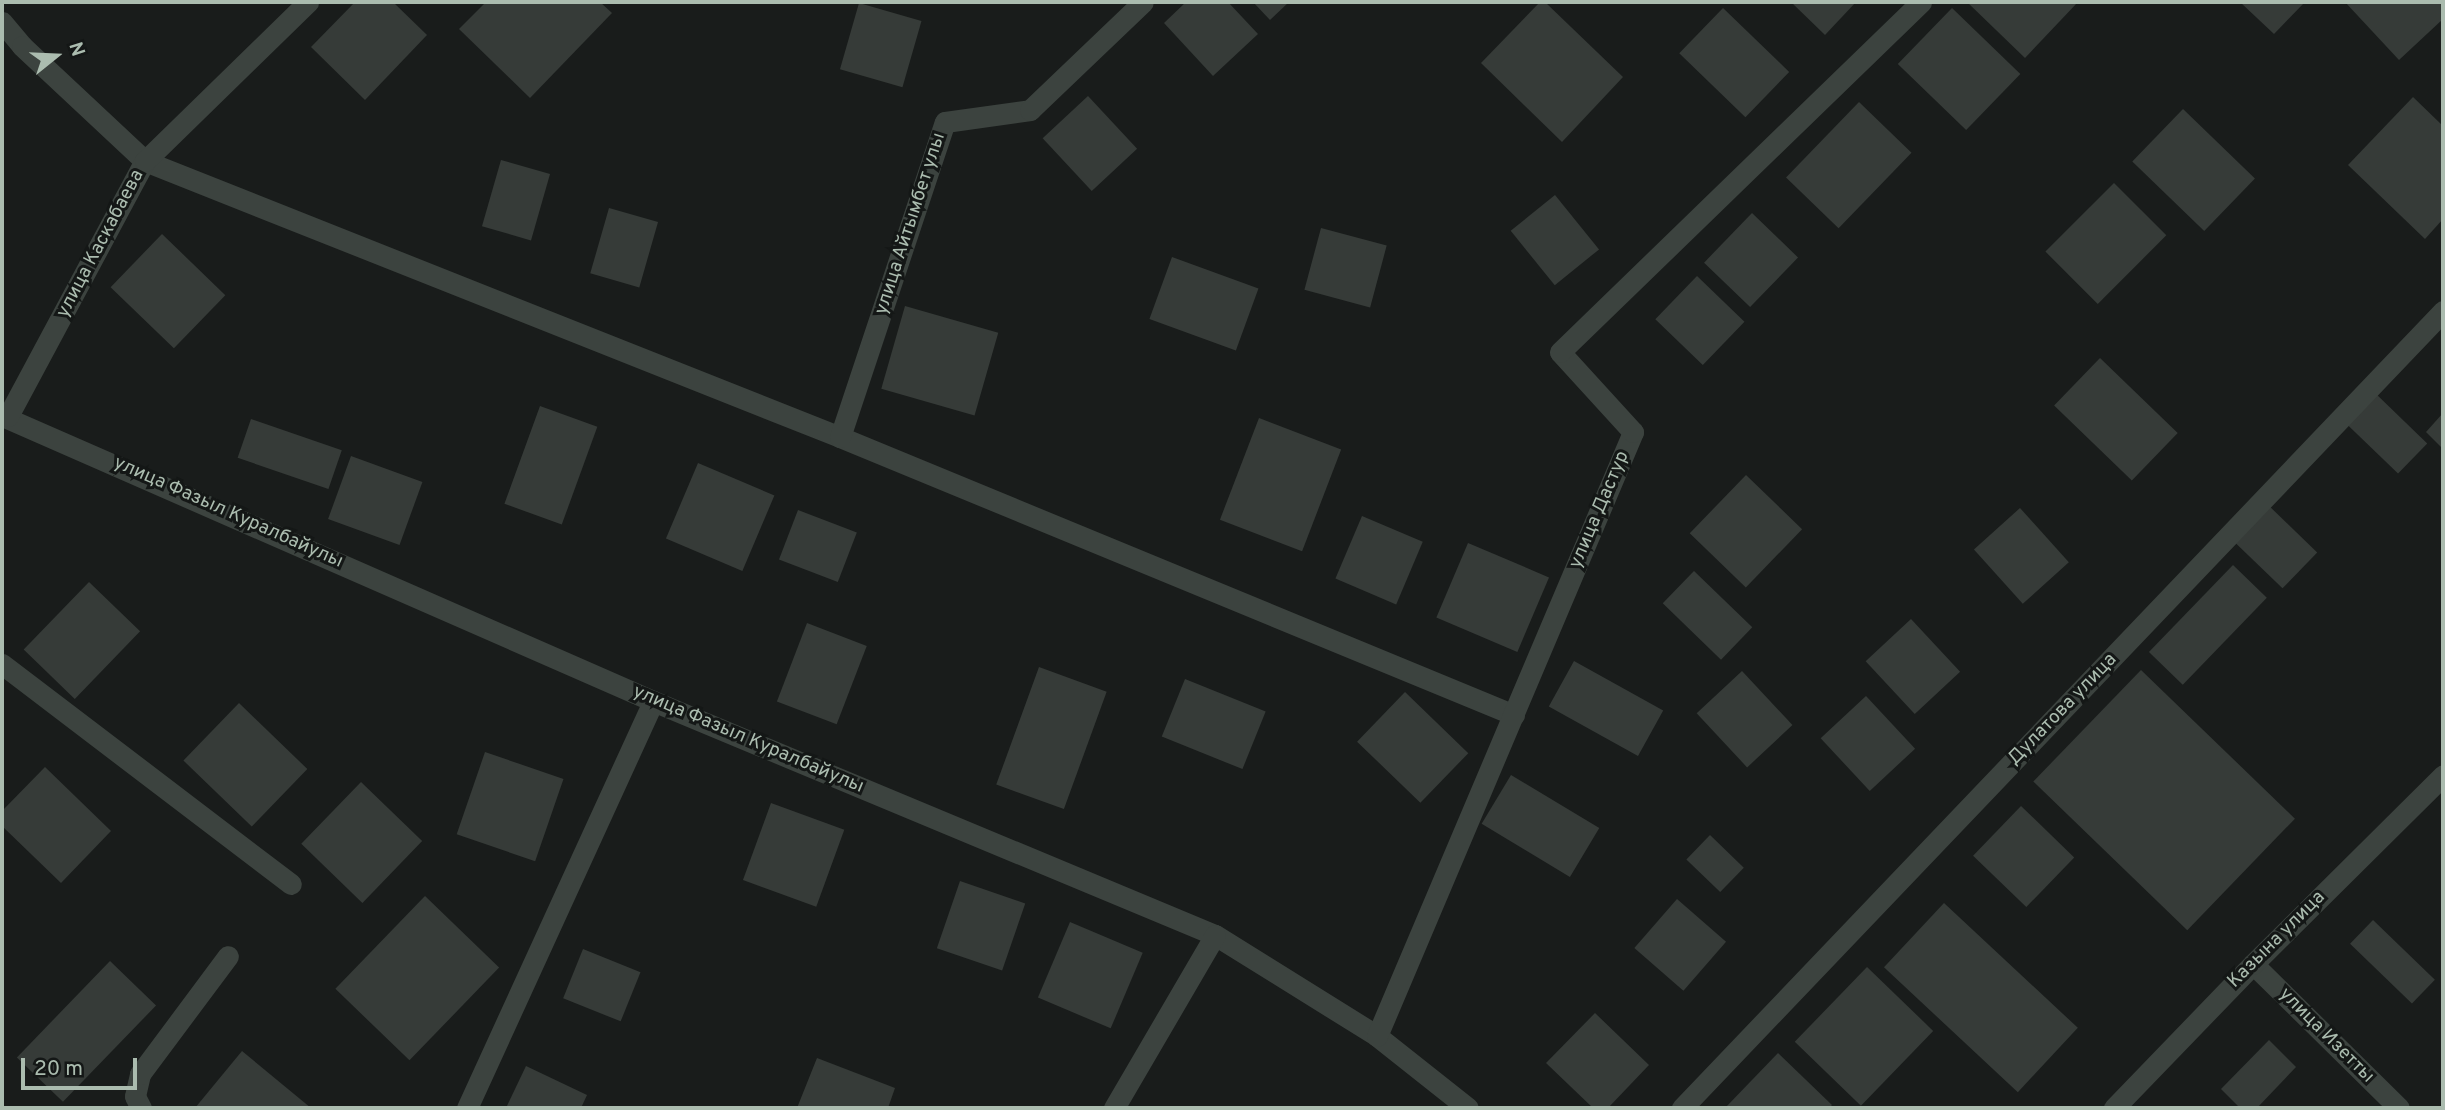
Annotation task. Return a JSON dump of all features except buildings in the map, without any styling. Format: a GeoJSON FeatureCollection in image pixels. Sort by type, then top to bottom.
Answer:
{"type":"FeatureCollection","features":[{"type":"Feature","properties":{"kind":"street","name":"улица Каскабаева"},"geometry":{"type":"LineString","coordinates":[[5,416],[145,161],[308,2]]}},
{"type":"Feature","properties":{"kind":"street","name":"улица Айтымбет улы"},"geometry":{"type":"LineString","coordinates":[[840,437],[945,122],[1030,110],[1143,2]]}},
{"type":"Feature","properties":{"kind":"street","name":"улица Дастур"},"geometry":{"type":"LineString","coordinates":[[1377,1036],[1633,432],[1560,352],[1922,2]]}},
{"type":"Feature","properties":{"kind":"street"},"geometry":{"type":"LineString","coordinates":[[2,22],[22,46],[145,161],[840,437],[1514,715]]}},
{"type":"Feature","properties":{"kind":"street","name":"Дулатова улица"},"geometry":{"type":"LineString","coordinates":[[1682,1108],[2443,311]]}},
{"type":"Feature","properties":{"kind":"street","name":"улица Фазыл Куралбайулы"},"geometry":{"type":"LineString","coordinates":[[5,416],[653,701],[1215,935],[1377,1036],[1468,1108]]}},
{"type":"Feature","properties":{"kind":"street"},"geometry":{"type":"LineString","coordinates":[[2,664],[291,884]]}},
{"type":"Feature","properties":{"kind":"street"},"geometry":{"type":"LineString","coordinates":[[467,1108],[653,701]]}},
{"type":"Feature","properties":{"kind":"street","name":"Казына улица"},"geometry":{"type":"LineString","coordinates":[[2114,1108],[2253,964],[2443,775]]}},
{"type":"Feature","properties":{"kind":"street"},"geometry":{"type":"LineString","coordinates":[[1114,1108],[1215,935]]}},
{"type":"Feature","properties":{"kind":"street"},"geometry":{"type":"LineString","coordinates":[[141,1108],[135,1096],[140,1074],[228,956]]}},
{"type":"Feature","properties":{"kind":"street","name":"улица Изетты"},"geometry":{"type":"LineString","coordinates":[[2253,964],[2399,1108]]}}]}
